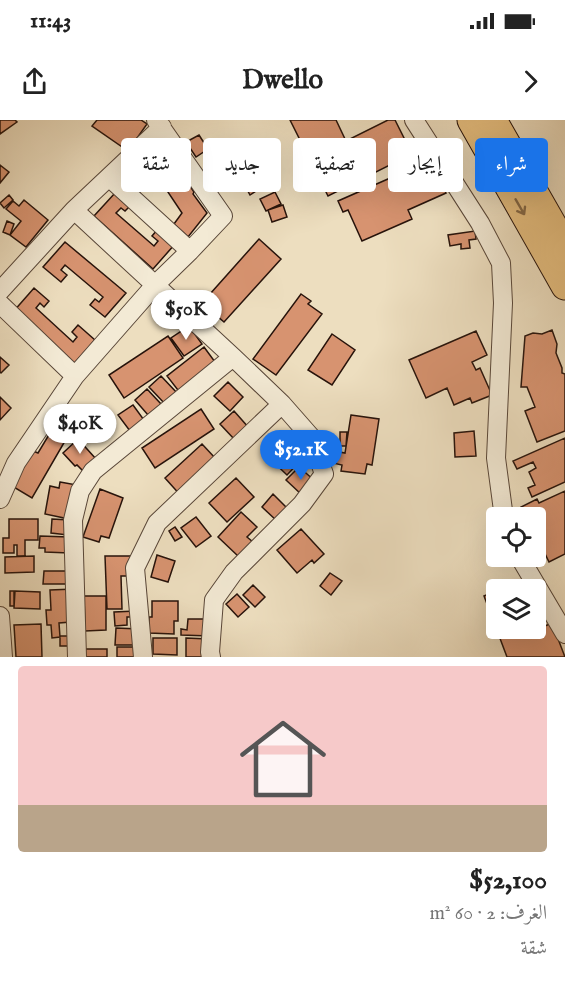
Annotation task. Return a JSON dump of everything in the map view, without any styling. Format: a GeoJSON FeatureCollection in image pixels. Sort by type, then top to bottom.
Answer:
{"type":"FeatureCollection","features":[{"type":"Feature","properties":{"kind":"highway"},"geometry":{"type":"LineString","coordinates":[[471,120],[565,286]]}},
{"type":"Feature","properties":{"kind":"highway"},"geometry":{"type":"LineString","coordinates":[[493,120],[565,246]]}},
{"type":"Feature","properties":{"kind":"street"},"geometry":{"type":"LineString","coordinates":[[414,120],[480,223],[501,263],[503,303],[496,458],[503,507]]}},
{"type":"Feature","properties":{"kind":"street"},"geometry":{"type":"LineString","coordinates":[[0,291],[74,210],[110,178],[159,124],[223,216],[154,285],[75,376],[16,463],[0,499]]}},
{"type":"Feature","properties":{"kind":"street"},"geometry":{"type":"LineString","coordinates":[[110,178],[190,251]]}},
{"type":"Feature","properties":{"kind":"street"},"geometry":{"type":"LineString","coordinates":[[74,210],[282,404],[311,437],[324,474],[302,504],[234,572],[214,600],[211,657]]}},
{"type":"Feature","properties":{"kind":"street"},"geometry":{"type":"LineString","coordinates":[[0,304],[75,376]]}},
{"type":"Feature","properties":{"kind":"street"},"geometry":{"type":"LineString","coordinates":[[77,657],[73,520],[80,491],[93,471],[233,357]]}},
{"type":"Feature","properties":{"kind":"street"},"geometry":{"type":"LineString","coordinates":[[143,657],[135,568],[157,523],[282,404]]}},
{"type":"Feature","properties":{"kind":"street"},"geometry":{"type":"LineString","coordinates":[[525,567],[565,634]]}},
{"type":"Feature","properties":{"kind":"street"},"geometry":{"type":"LineString","coordinates":[[0,616],[3,657]]}},
{"type":"Feature","properties":{"kind":"building"},"geometry":{"type":"Polygon","coordinates":[[[0,120],[15,120],[17,122],[0,134],[0,120]]]}},
{"type":"Feature","properties":{"kind":"building"},"geometry":{"type":"Polygon","coordinates":[[[97,120],[141,120],[147,124],[137,138],[121,138],[121,146],[92,126],[97,120]]]}},
{"type":"Feature","properties":{"kind":"building"},"geometry":{"type":"Polygon","coordinates":[[[290,120],[336,120],[345,138],[299,138],[290,120]]]}},
{"type":"Feature","properties":{"kind":"building"},"geometry":{"type":"Polygon","coordinates":[[[388,120],[395,120],[404,138],[388,138],[388,166],[376,172],[376,138],[352,138],[388,120]]]}},
{"type":"Feature","properties":{"kind":"building"},"geometry":{"type":"Polygon","coordinates":[[[199,135],[203,141],[203,152],[196,157],[191,150],[191,139],[199,135]]]}},
{"type":"Feature","properties":{"kind":"building"},"geometry":{"type":"Polygon","coordinates":[[[0,165],[9,172],[0,183],[0,165]]]}},
{"type":"Feature","properties":{"kind":"building"},"geometry":{"type":"Polygon","coordinates":[[[388,179],[388,192],[446,193],[408,210],[412,219],[362,241],[348,210],[343,212],[338,201],[358,192],[376,192],[376,184],[388,179]]]}},
{"type":"Feature","properties":{"kind":"building"},"geometry":{"type":"Polygon","coordinates":[[[191,188],[207,213],[188,237],[174,224],[182,213],[168,192],[191,192],[191,188]]]}},
{"type":"Feature","properties":{"kind":"building"},"geometry":{"type":"Polygon","coordinates":[[[275,192],[281,204],[266,211],[260,199],[275,192]]]}},
{"type":"Feature","properties":{"kind":"building"},"geometry":{"type":"Polygon","coordinates":[[[115,193],[130,206],[125,211],[121,208],[116,213],[154,246],[158,241],[152,236],[158,229],[175,244],[153,269],[94,216],[115,193]]]}},
{"type":"Feature","properties":{"kind":"building"},"geometry":{"type":"Polygon","coordinates":[[[9,195],[13,200],[4,208],[0,203],[9,195]]]}},
{"type":"Feature","properties":{"kind":"building"},"geometry":{"type":"Polygon","coordinates":[[[24,200],[48,220],[26,247],[10,235],[21,221],[6,209],[13,201],[19,206],[24,200]]]}},
{"type":"Feature","properties":{"kind":"building"},"geometry":{"type":"Polygon","coordinates":[[[283,205],[287,217],[272,222],[268,210],[283,205]]]}},
{"type":"Feature","properties":{"kind":"building"},"geometry":{"type":"Polygon","coordinates":[[[7,221],[14,224],[10,235],[3,232],[7,221]]]}},
{"type":"Feature","properties":{"kind":"building"},"geometry":{"type":"Polygon","coordinates":[[[475,231],[476,239],[469,240],[470,248],[461,249],[461,244],[450,246],[448,235],[475,231]]]}},
{"type":"Feature","properties":{"kind":"building"},"geometry":{"type":"Polygon","coordinates":[[[259,239],[281,259],[224,322],[202,303],[259,239]]]}},
{"type":"Feature","properties":{"kind":"building"},"geometry":{"type":"Polygon","coordinates":[[[65,242],[126,293],[105,317],[90,305],[95,299],[99,302],[103,297],[65,265],[61,270],[67,275],[61,282],[43,267],[65,242]]]}},
{"type":"Feature","properties":{"kind":"building"},"geometry":{"type":"Polygon","coordinates":[[[34,288],[49,301],[44,307],[40,303],[36,308],[73,342],[77,337],[72,332],[78,325],[95,340],[73,365],[13,312],[34,288]]]}},
{"type":"Feature","properties":{"kind":"building"},"geometry":{"type":"Polygon","coordinates":[[[301,294],[311,301],[308,304],[322,314],[276,375],[253,359],[301,294]]]}},
{"type":"Feature","properties":{"kind":"building"},"geometry":{"type":"Polygon","coordinates":[[[189,326],[202,344],[184,356],[171,338],[189,326]]]}},
{"type":"Feature","properties":{"kind":"building"},"geometry":{"type":"Polygon","coordinates":[[[552,330],[557,344],[556,353],[562,373],[565,374],[565,431],[537,442],[525,411],[535,407],[527,387],[521,387],[525,336],[552,330]]]}},
{"type":"Feature","properties":{"kind":"building"},"geometry":{"type":"Polygon","coordinates":[[[476,331],[487,355],[472,362],[476,370],[480,368],[492,395],[472,403],[470,398],[454,405],[447,388],[426,398],[409,360],[476,331]]]}},
{"type":"Feature","properties":{"kind":"building"},"geometry":{"type":"Polygon","coordinates":[[[332,334],[355,350],[332,385],[308,370],[332,334]]]}},
{"type":"Feature","properties":{"kind":"building"},"geometry":{"type":"Polygon","coordinates":[[[168,336],[183,358],[124,398],[109,375],[168,336]]]}},
{"type":"Feature","properties":{"kind":"building"},"geometry":{"type":"Polygon","coordinates":[[[204,347],[218,366],[181,394],[167,376],[204,347]]]}},
{"type":"Feature","properties":{"kind":"building"},"geometry":{"type":"Polygon","coordinates":[[[0,357],[9,365],[1,373],[0,372],[0,357]]]}},
{"type":"Feature","properties":{"kind":"building"},"geometry":{"type":"Polygon","coordinates":[[[161,376],[178,394],[166,405],[149,387],[161,376]]]}},
{"type":"Feature","properties":{"kind":"building"},"geometry":{"type":"Polygon","coordinates":[[[228,382],[243,397],[230,411],[214,396],[228,382]]]}},
{"type":"Feature","properties":{"kind":"building"},"geometry":{"type":"Polygon","coordinates":[[[147,389],[161,404],[148,415],[135,400],[147,389]]]}},
{"type":"Feature","properties":{"kind":"building"},"geometry":{"type":"Polygon","coordinates":[[[0,397],[11,408],[0,420],[0,397]]]}},
{"type":"Feature","properties":{"kind":"building"},"geometry":{"type":"Polygon","coordinates":[[[133,405],[144,420],[130,431],[118,415],[133,405]]]}},
{"type":"Feature","properties":{"kind":"building"},"geometry":{"type":"Polygon","coordinates":[[[201,409],[214,429],[155,468],[142,448],[201,409]]]}},
{"type":"Feature","properties":{"kind":"building"},"geometry":{"type":"Polygon","coordinates":[[[234,411],[249,428],[235,440],[220,424],[234,411]]]}},
{"type":"Feature","properties":{"kind":"building"},"geometry":{"type":"Polygon","coordinates":[[[351,415],[379,419],[372,465],[367,464],[365,474],[341,471],[342,465],[333,463],[334,451],[345,453],[351,415]]]}},
{"type":"Feature","properties":{"kind":"building"},"geometry":{"type":"Polygon","coordinates":[[[67,420],[71,424],[64,432],[59,427],[67,420]]]}},
{"type":"Feature","properties":{"kind":"building"},"geometry":{"type":"Polygon","coordinates":[[[474,431],[476,456],[455,457],[454,433],[474,431]]]}},
{"type":"Feature","properties":{"kind":"building"},"geometry":{"type":"Polygon","coordinates":[[[340,432],[347,432],[346,446],[340,446],[340,432]]]}},
{"type":"Feature","properties":{"kind":"building"},"geometry":{"type":"Polygon","coordinates":[[[50,433],[65,441],[32,498],[12,486],[33,451],[38,453],[50,433]]]}},
{"type":"Feature","properties":{"kind":"building"},"geometry":{"type":"Polygon","coordinates":[[[565,438],[565,482],[532,497],[528,488],[535,485],[529,472],[536,468],[533,462],[517,469],[513,461],[565,438]]]}},
{"type":"Feature","properties":{"kind":"building"},"geometry":{"type":"Polygon","coordinates":[[[78,439],[96,459],[83,471],[63,453],[78,439]]]}},
{"type":"Feature","properties":{"kind":"building"},"geometry":{"type":"Polygon","coordinates":[[[279,439],[302,459],[287,475],[265,454],[279,439]]]}},
{"type":"Feature","properties":{"kind":"building"},"geometry":{"type":"Polygon","coordinates":[[[202,444],[216,459],[182,497],[165,478],[202,444]]]}},
{"type":"Feature","properties":{"kind":"building"},"geometry":{"type":"Polygon","coordinates":[[[299,467],[315,481],[302,495],[286,480],[299,467]]]}},
{"type":"Feature","properties":{"kind":"building"},"geometry":{"type":"Polygon","coordinates":[[[236,478],[254,497],[227,522],[209,503],[236,478]]]}},
{"type":"Feature","properties":{"kind":"building"},"geometry":{"type":"Polygon","coordinates":[[[60,482],[77,485],[69,519],[45,514],[50,486],[59,488],[60,482]]]}},
{"type":"Feature","properties":{"kind":"building"},"geometry":{"type":"Polygon","coordinates":[[[100,489],[123,498],[109,538],[101,536],[99,542],[83,537],[100,489]]]}},
{"type":"Feature","properties":{"kind":"building"},"geometry":{"type":"Polygon","coordinates":[[[565,491],[565,554],[549,562],[546,556],[546,507],[521,507],[537,499],[539,503],[565,491]]]}},
{"type":"Feature","properties":{"kind":"building"},"geometry":{"type":"Polygon","coordinates":[[[273,494],[288,509],[277,521],[262,507],[273,494]]]}},
{"type":"Feature","properties":{"kind":"building"},"geometry":{"type":"Polygon","coordinates":[[[241,512],[257,527],[247,537],[253,542],[239,557],[218,537],[241,512]]]}},
{"type":"Feature","properties":{"kind":"building"},"geometry":{"type":"Polygon","coordinates":[[[196,517],[211,536],[196,547],[181,528],[196,517]]]}},
{"type":"Feature","properties":{"kind":"building"},"geometry":{"type":"Polygon","coordinates":[[[9,519],[38,519],[38,540],[25,540],[25,556],[17,556],[17,545],[14,545],[14,553],[3,553],[3,538],[9,538],[9,519]]]}},
{"type":"Feature","properties":{"kind":"building"},"geometry":{"type":"Polygon","coordinates":[[[52,519],[69,520],[68,535],[51,533],[52,519]]]}},
{"type":"Feature","properties":{"kind":"building"},"geometry":{"type":"Polygon","coordinates":[[[175,527],[182,537],[175,541],[169,531],[175,527]]]}},
{"type":"Feature","properties":{"kind":"building"},"geometry":{"type":"Polygon","coordinates":[[[301,529],[324,554],[314,563],[312,560],[297,573],[277,550],[301,529]]]}},
{"type":"Feature","properties":{"kind":"building"},"geometry":{"type":"Polygon","coordinates":[[[40,536],[69,537],[69,553],[45,552],[45,548],[39,548],[40,536]]]}},
{"type":"Feature","properties":{"kind":"building"},"geometry":{"type":"Polygon","coordinates":[[[157,555],[175,561],[168,582],[151,577],[157,555]]]}},
{"type":"Feature","properties":{"kind":"building"},"geometry":{"type":"Polygon","coordinates":[[[34,556],[34,572],[5,573],[5,557],[34,556]]]}},
{"type":"Feature","properties":{"kind":"building"},"geometry":{"type":"Polygon","coordinates":[[[105,556],[133,556],[133,576],[121,576],[122,609],[107,609],[105,556]]]}},
{"type":"Feature","properties":{"kind":"building"},"geometry":{"type":"Polygon","coordinates":[[[44,571],[67,571],[67,584],[43,584],[44,571]]]}},
{"type":"Feature","properties":{"kind":"building"},"geometry":{"type":"Polygon","coordinates":[[[330,573],[342,581],[331,595],[320,586],[330,573]]]}},
{"type":"Feature","properties":{"kind":"building"},"geometry":{"type":"Polygon","coordinates":[[[253,585],[265,597],[255,607],[243,595],[253,585]]]}},
{"type":"Feature","properties":{"kind":"building"},"geometry":{"type":"Polygon","coordinates":[[[74,589],[71,622],[59,623],[60,637],[52,638],[51,625],[47,625],[46,610],[51,610],[50,590],[74,589]]]}},
{"type":"Feature","properties":{"kind":"building"},"geometry":{"type":"Polygon","coordinates":[[[10,591],[14,591],[14,606],[10,606],[10,591]]]}},
{"type":"Feature","properties":{"kind":"building"},"geometry":{"type":"Polygon","coordinates":[[[15,591],[40,592],[40,609],[14,608],[15,591]]]}},
{"type":"Feature","properties":{"kind":"building"},"geometry":{"type":"Polygon","coordinates":[[[237,594],[249,607],[238,617],[226,604],[237,594]]]}},
{"type":"Feature","properties":{"kind":"building"},"geometry":{"type":"Polygon","coordinates":[[[84,596],[106,596],[106,630],[85,631],[84,596]]]}},
{"type":"Feature","properties":{"kind":"building"},"geometry":{"type":"Polygon","coordinates":[[[152,601],[178,601],[178,621],[174,621],[174,634],[149,633],[152,601]]]}},
{"type":"Feature","properties":{"kind":"building"},"geometry":{"type":"Polygon","coordinates":[[[136,611],[136,617],[127,617],[127,625],[115,626],[114,612],[136,611]]]}},
{"type":"Feature","properties":{"kind":"building"},"geometry":{"type":"Polygon","coordinates":[[[188,619],[211,619],[210,636],[181,635],[181,629],[187,630],[188,619]]]}},
{"type":"Feature","properties":{"kind":"building"},"geometry":{"type":"Polygon","coordinates":[[[552,623],[565,657],[507,657],[500,639],[546,639],[546,626],[552,623]]]}},
{"type":"Feature","properties":{"kind":"building"},"geometry":{"type":"Polygon","coordinates":[[[41,624],[42,657],[16,657],[14,625],[41,624]]]}},
{"type":"Feature","properties":{"kind":"building"},"geometry":{"type":"Polygon","coordinates":[[[116,628],[139,629],[139,645],[115,645],[116,628]]]}},
{"type":"Feature","properties":{"kind":"building"},"geometry":{"type":"Polygon","coordinates":[[[60,636],[69,636],[69,646],[60,646],[60,636]]]}},
{"type":"Feature","properties":{"kind":"building"},"geometry":{"type":"Polygon","coordinates":[[[153,638],[177,638],[177,655],[153,654],[153,638]]]}},
{"type":"Feature","properties":{"kind":"building"},"geometry":{"type":"Polygon","coordinates":[[[186,638],[208,639],[207,657],[186,657],[186,638]]]}},
{"type":"Feature","properties":{"kind":"building"},"geometry":{"type":"Polygon","coordinates":[[[117,647],[139,647],[139,657],[117,657],[117,647]]]}},
{"type":"Feature","properties":{"kind":"building"},"geometry":{"type":"Polygon","coordinates":[[[83,649],[107,649],[107,657],[83,657],[83,649]]]}}]}
